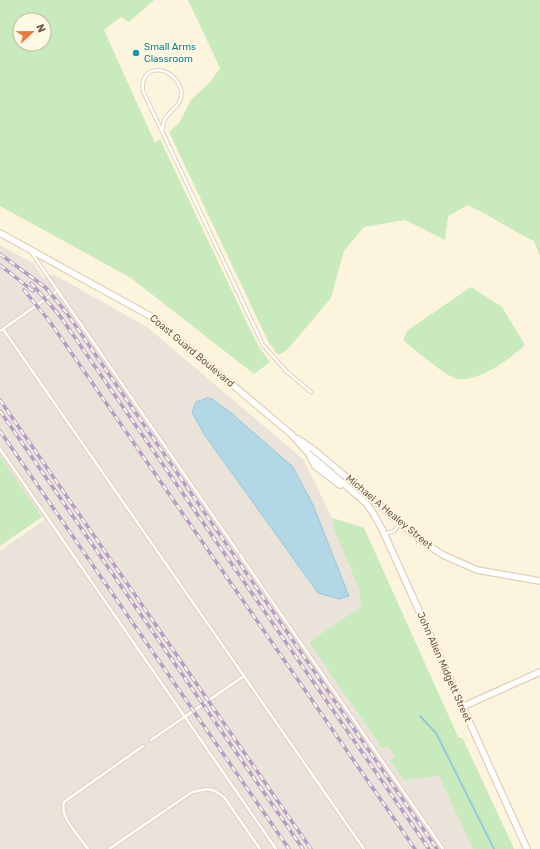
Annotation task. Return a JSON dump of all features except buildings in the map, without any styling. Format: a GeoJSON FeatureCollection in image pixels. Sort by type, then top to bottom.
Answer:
{"type":"FeatureCollection","features":[{"type":"Feature","properties":{"kind":"street","name":"Coast Guard Boulevard"},"geometry":{"type":"LineString","coordinates":[[0,233],[152,317],[291,434],[313,449]]}},
{"type":"Feature","properties":{"kind":"street","name":"Coast Guard Boulevard"},"geometry":{"type":"LineString","coordinates":[[291,434],[309,454]]}},
{"type":"Feature","properties":{"kind":"street","name":"Michael A Healey Street"},"geometry":{"type":"LineString","coordinates":[[313,449],[401,524],[434,549],[467,566],[501,575],[540,581]]}},
{"type":"Feature","properties":{"kind":"street","name":"John Allen Midgett Street"},"geometry":{"type":"LineString","coordinates":[[309,454],[370,508],[384,534],[527,849]]}},
{"type":"Feature","properties":{"kind":"street"},"geometry":{"type":"LineString","coordinates":[[462,707],[540,672]]}},
{"type":"Feature","properties":{"kind":"lane"},"geometry":{"type":"LineString","coordinates":[[162,131],[165,119],[179,104],[182,97],[178,83],[173,76],[165,71],[157,69],[150,72],[144,78],[142,85],[149,105],[263,345],[286,371],[312,392]]}},
{"type":"Feature","properties":{"kind":"lane"},"geometry":{"type":"LineString","coordinates":[[29,249],[188,477],[442,849]]}},
{"type":"Feature","properties":{"kind":"lane"},"geometry":{"type":"LineString","coordinates":[[57,291],[1,330],[364,849]]}},
{"type":"Feature","properties":{"kind":"lane"},"geometry":{"type":"LineString","coordinates":[[0,449],[276,849]]}},
{"type":"Feature","properties":{"kind":"lane"},"geometry":{"type":"LineString","coordinates":[[384,534],[394,531],[401,524]]}},
{"type":"Feature","properties":{"kind":"lane"},"geometry":{"type":"LineString","coordinates":[[151,740],[244,676]]}},
{"type":"Feature","properties":{"kind":"lane"},"geometry":{"type":"LineString","coordinates":[[88,849],[66,818],[63,807],[64,802],[143,746]]}},
{"type":"Feature","properties":{"kind":"lane"},"geometry":{"type":"LineString","coordinates":[[109,849],[187,795],[204,789],[215,791],[224,797],[260,849]]}},
{"type":"Feature","properties":{"kind":"shaded area"},"geometry":{"type":"Polygon","coordinates":[[[0,245],[33,263],[43,278],[53,274],[147,327],[304,460],[332,518],[364,528],[458,737],[463,739],[514,849],[0,849],[0,551],[44,520],[0,457],[0,245]]]}},
{"type":"Feature","properties":{"kind":"green space"},"geometry":{"type":"Polygon","coordinates":[[[0,0],[154,0],[129,22],[121,17],[104,30],[155,143],[160,139],[249,327],[259,347],[270,362],[254,374],[131,278],[0,206],[0,0]]]}},
{"type":"Feature","properties":{"kind":"green space"},"geometry":{"type":"Polygon","coordinates":[[[188,0],[540,0],[540,256],[534,241],[468,205],[448,216],[445,240],[405,220],[364,227],[344,251],[331,298],[287,350],[278,355],[268,341],[169,132],[179,123],[191,100],[211,81],[220,68],[188,0]]]}},
{"type":"Feature","properties":{"kind":"green space"},"geometry":{"type":"Polygon","coordinates":[[[471,287],[502,307],[525,345],[512,356],[485,373],[466,379],[458,379],[446,374],[403,340],[408,330],[471,287]]]}},
{"type":"Feature","properties":{"kind":"green space"},"geometry":{"type":"Polygon","coordinates":[[[0,456],[42,517],[0,546],[0,456]]]}},
{"type":"Feature","properties":{"kind":"green space"},"geometry":{"type":"Polygon","coordinates":[[[332,518],[364,528],[458,737],[463,739],[514,849],[473,849],[439,776],[404,780],[390,760],[395,757],[387,745],[382,748],[309,642],[361,607],[359,589],[333,526],[332,518]]]}},
{"type":"Feature","properties":{"kind":"water"},"geometry":{"type":"Polygon","coordinates":[[[207,398],[212,399],[230,412],[293,467],[313,505],[349,596],[339,599],[318,593],[204,434],[192,412],[196,402],[207,398]]]}},
{"type":"Feature","properties":{"kind":"waterway"},"geometry":{"type":"LineString","coordinates":[[420,716],[436,733],[494,849]]}},
{"type":"Feature","properties":{"kind":"railway"},"geometry":{"type":"LineString","coordinates":[[0,254],[45,287],[66,312],[437,849]]}},
{"type":"Feature","properties":{"kind":"railway"},"geometry":{"type":"LineString","coordinates":[[0,265],[33,291]]}},
{"type":"Feature","properties":{"kind":"railway"},"geometry":{"type":"LineString","coordinates":[[31,283],[60,316],[429,849]]}},
{"type":"Feature","properties":{"kind":"railway"},"geometry":{"type":"LineString","coordinates":[[24,290],[50,322],[415,849]]}},
{"type":"Feature","properties":{"kind":"railway"},"geometry":{"type":"LineString","coordinates":[[0,400],[311,849]]}},
{"type":"Feature","properties":{"kind":"railway"},"geometry":{"type":"LineString","coordinates":[[0,411],[303,849]]}},
{"type":"Feature","properties":{"kind":"railway"},"geometry":{"type":"LineString","coordinates":[[0,431],[289,849]]}},
{"type":"Feature","properties":{"kind":"place","name":"Small Arms Classroom"},"geometry":{"type":"Point","coordinates":[136,53]}}]}
